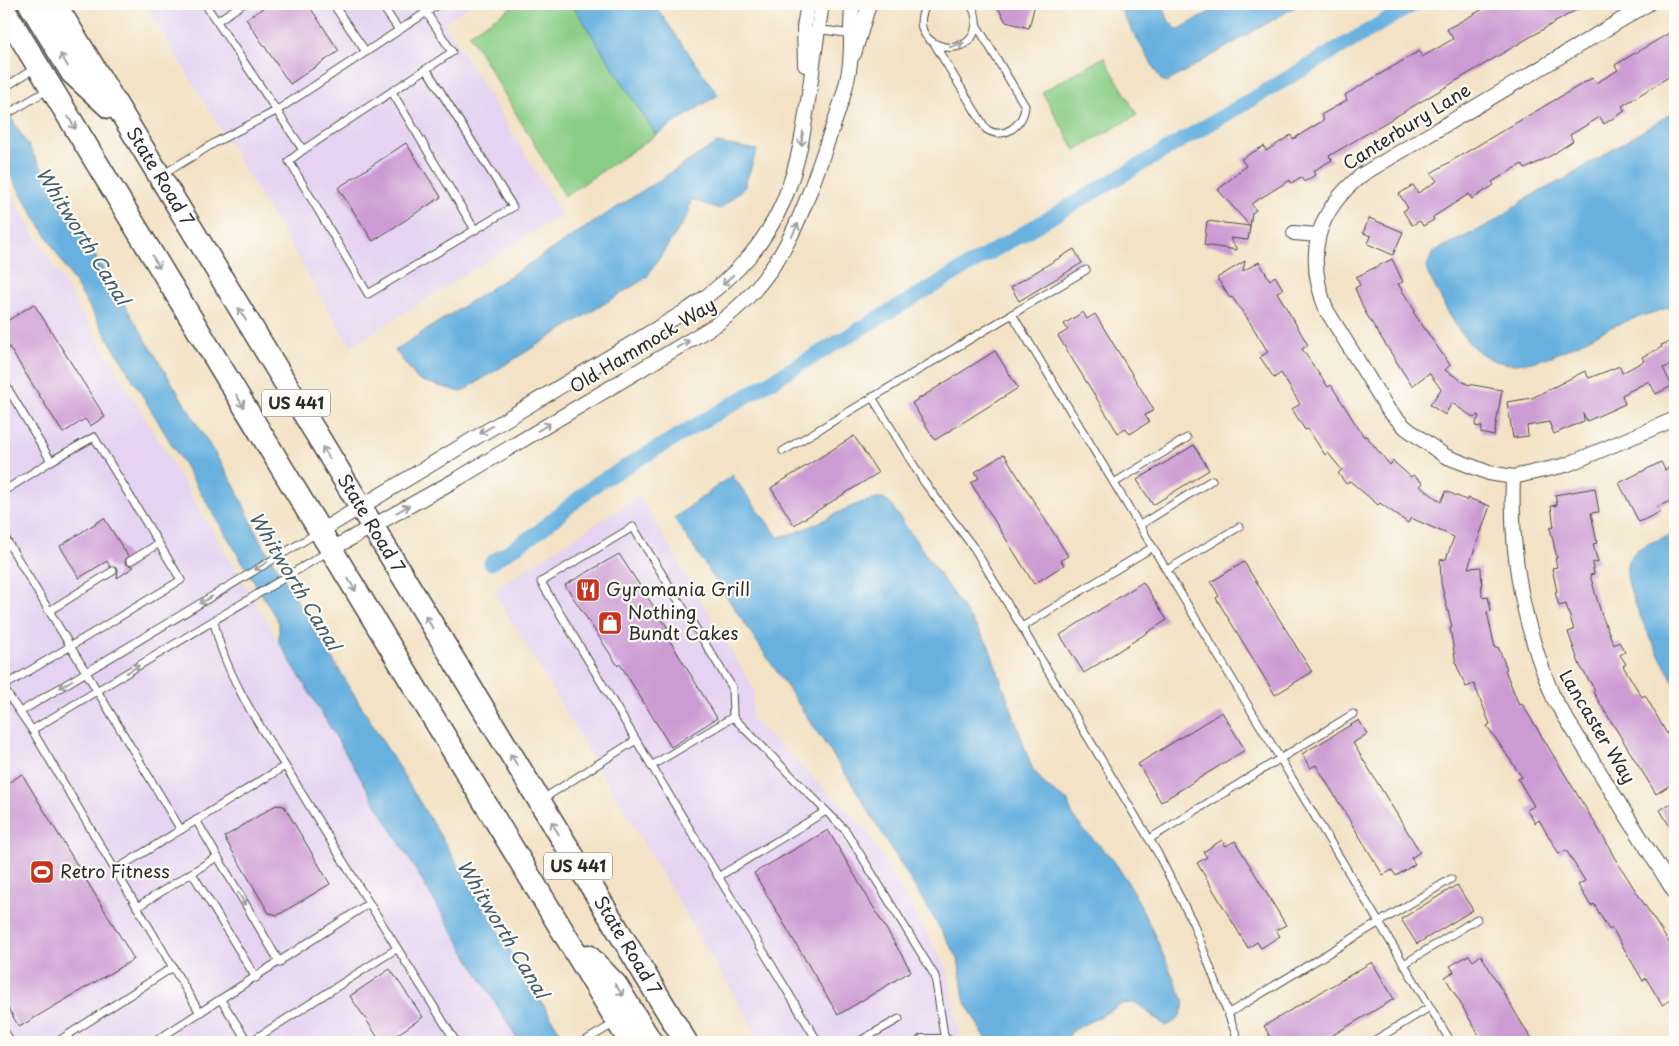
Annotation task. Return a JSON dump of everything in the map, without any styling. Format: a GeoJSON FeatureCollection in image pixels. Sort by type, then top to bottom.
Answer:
{"type":"FeatureCollection","features":[{"type":"Feature","properties":{"kind":"main road"},"geometry":{"type":"LineString","coordinates":[[30,4],[72,73],[98,98],[123,118]]}},
{"type":"Feature","properties":{"kind":"main road","name":"State Road 7"},"geometry":{"type":"LineString","coordinates":[[55,4],[371,527],[686,1042]]}},
{"type":"Feature","properties":{"kind":"main road","name":"US 441"},"geometry":{"type":"LineString","coordinates":[[4,10],[630,1042]]}},
{"type":"Feature","properties":{"kind":"main road"},"geometry":{"type":"LineString","coordinates":[[571,944],[592,959],[616,985],[651,1042]]}},
{"type":"Feature","properties":{"kind":"street","name":"Old Hammock Way"},"geometry":{"type":"LineString","coordinates":[[325,541],[359,507],[690,309],[725,284],[759,247],[782,209],[798,160],[806,104],[811,28],[815,4]]}},
{"type":"Feature","properties":{"kind":"street","name":"Old Hammock Way"},"geometry":{"type":"LineString","coordinates":[[325,541],[371,527],[459,478],[717,324],[747,300],[771,271],[797,226],[840,104],[855,35],[869,4]]}},
{"type":"Feature","properties":{"kind":"street","name":"Canterbury Lane"},"geometry":{"type":"LineString","coordinates":[[1513,477],[1474,468],[1445,456],[1425,443],[1389,411],[1323,302],[1315,274],[1318,235],[1335,200],[1363,174],[1648,4]]}},
{"type":"Feature","properties":{"kind":"street","name":"Old Hammock Way"},"geometry":{"type":"LineString","coordinates":[[852,10],[855,35]]}},
{"type":"Feature","properties":{"kind":"street"},"geometry":{"type":"LineString","coordinates":[[1294,233],[1318,235]]}},
{"type":"Feature","properties":{"kind":"street"},"geometry":{"type":"LineString","coordinates":[[1513,477],[1566,465],[1675,419]]}},
{"type":"Feature","properties":{"kind":"street","name":"Lancaster Way"},"geometry":{"type":"LineString","coordinates":[[1513,477],[1512,516],[1518,582],[1528,628],[1539,664],[1554,699],[1675,891]]}},
{"type":"Feature","properties":{"kind":"street"},"geometry":{"type":"LineString","coordinates":[[923,1042],[945,1042]]}},
{"type":"Feature","properties":{"kind":"lane"},"geometry":{"type":"LineString","coordinates":[[205,4],[303,150]]}},
{"type":"Feature","properties":{"kind":"lane"},"geometry":{"type":"LineString","coordinates":[[217,21],[242,4]]}},
{"type":"Feature","properties":{"kind":"lane"},"geometry":{"type":"LineString","coordinates":[[333,4],[366,52]]}},
{"type":"Feature","properties":{"kind":"lane"},"geometry":{"type":"LineString","coordinates":[[381,4],[399,30]]}},
{"type":"Feature","properties":{"kind":"lane"},"geometry":{"type":"LineString","coordinates":[[421,4],[452,52],[289,161],[368,294],[513,206],[427,70]]}},
{"type":"Feature","properties":{"kind":"lane"},"geometry":{"type":"LineString","coordinates":[[160,177],[216,142],[276,111],[439,4]]}},
{"type":"Feature","properties":{"kind":"lane"},"geometry":{"type":"LineString","coordinates":[[935,45],[946,48],[958,47],[969,40],[976,24],[976,17],[970,4]]}},
{"type":"Feature","properties":{"kind":"lane"},"geometry":{"type":"LineString","coordinates":[[925,5],[921,24],[925,36],[935,45],[986,130],[991,133],[1004,133],[1019,124],[1025,113],[1025,106],[976,24]]}},
{"type":"Feature","properties":{"kind":"lane"},"geometry":{"type":"LineString","coordinates":[[811,28],[855,35]]}},
{"type":"Feature","properties":{"kind":"lane"},"geometry":{"type":"LineString","coordinates":[[4,88],[38,67]]}},
{"type":"Feature","properties":{"kind":"lane"},"geometry":{"type":"LineString","coordinates":[[6,114],[51,88]]}},
{"type":"Feature","properties":{"kind":"lane"},"geometry":{"type":"LineString","coordinates":[[392,92],[475,230]]}},
{"type":"Feature","properties":{"kind":"lane"},"geometry":{"type":"LineString","coordinates":[[783,451],[1086,270]]}},
{"type":"Feature","properties":{"kind":"lane"},"geometry":{"type":"LineString","coordinates":[[1012,314],[1451,1042]]}},
{"type":"Feature","properties":{"kind":"lane"},"geometry":{"type":"LineString","coordinates":[[4,382],[51,461]]}},
{"type":"Feature","properties":{"kind":"lane"},"geometry":{"type":"LineString","coordinates":[[872,397],[924,482],[974,548],[1149,839],[1191,920],[1239,1042]]}},
{"type":"Feature","properties":{"kind":"lane"},"geometry":{"type":"LineString","coordinates":[[4,491],[51,461],[94,438],[181,580],[4,687],[32,730],[200,1013]]}},
{"type":"Feature","properties":{"kind":"lane"},"geometry":{"type":"LineString","coordinates":[[1114,483],[1187,438]]}},
{"type":"Feature","properties":{"kind":"lane"},"geometry":{"type":"LineString","coordinates":[[1140,525],[1212,480]]}},
{"type":"Feature","properties":{"kind":"lane"},"geometry":{"type":"LineString","coordinates":[[818,1042],[541,582],[634,527],[732,687],[733,717],[846,831],[935,976],[945,1042]]}},
{"type":"Feature","properties":{"kind":"lane"},"geometry":{"type":"LineString","coordinates":[[1167,570],[1239,527]]}},
{"type":"Feature","properties":{"kind":"lane"},"geometry":{"type":"LineString","coordinates":[[4,536],[180,830]]}},
{"type":"Feature","properties":{"kind":"lane"},"geometry":{"type":"LineString","coordinates":[[20,712],[275,558],[325,541]]}},
{"type":"Feature","properties":{"kind":"lane"},"geometry":{"type":"LineString","coordinates":[[32,730],[285,578],[325,541]]}},
{"type":"Feature","properties":{"kind":"lane"},"geometry":{"type":"LineString","coordinates":[[130,561],[158,544]]}},
{"type":"Feature","properties":{"kind":"lane"},"geometry":{"type":"LineString","coordinates":[[1022,627],[1153,547]]}},
{"type":"Feature","properties":{"kind":"lane"},"geometry":{"type":"LineString","coordinates":[[49,611],[113,571]]}},
{"type":"Feature","properties":{"kind":"lane"},"geometry":{"type":"LineString","coordinates":[[214,622],[224,656],[244,696],[368,904],[456,1042]]}},
{"type":"Feature","properties":{"kind":"lane"},"geometry":{"type":"LineString","coordinates":[[1149,839],[1353,714]]}},
{"type":"Feature","properties":{"kind":"lane"},"geometry":{"type":"LineString","coordinates":[[651,766],[733,717]]}},
{"type":"Feature","properties":{"kind":"lane"},"geometry":{"type":"LineString","coordinates":[[539,802],[636,740]]}},
{"type":"Feature","properties":{"kind":"lane"},"geometry":{"type":"LineString","coordinates":[[115,870],[285,766]]}},
{"type":"Feature","properties":{"kind":"lane"},"geometry":{"type":"LineString","coordinates":[[718,877],[826,811]]}},
{"type":"Feature","properties":{"kind":"lane"},"geometry":{"type":"LineString","coordinates":[[196,820],[280,963]]}},
{"type":"Feature","properties":{"kind":"lane"},"geometry":{"type":"LineString","coordinates":[[137,907],[218,857]]}},
{"type":"Feature","properties":{"kind":"lane"},"geometry":{"type":"LineString","coordinates":[[192,873],[256,978]]}},
{"type":"Feature","properties":{"kind":"lane"},"geometry":{"type":"LineString","coordinates":[[1229,1013],[1451,879]]}},
{"type":"Feature","properties":{"kind":"lane"},"geometry":{"type":"LineString","coordinates":[[154,1042],[280,963],[368,904]]}},
{"type":"Feature","properties":{"kind":"lane"},"geometry":{"type":"LineString","coordinates":[[1404,964],[1477,919]]}},
{"type":"Feature","properties":{"kind":"lane"},"geometry":{"type":"LineString","coordinates":[[221,1000],[249,1042],[396,949]]}},
{"type":"Feature","properties":{"kind":"lane"},"geometry":{"type":"LineString","coordinates":[[60,1042],[173,967]]}},
{"type":"Feature","properties":{"kind":"lane"},"geometry":{"type":"LineString","coordinates":[[1372,1042],[1430,1007]]}},
{"type":"Feature","properties":{"kind":"lane"},"geometry":{"type":"LineString","coordinates":[[858,1042],[899,1019]]}},
{"type":"Feature","properties":{"kind":"lane"},"geometry":{"type":"LineString","coordinates":[[583,1042],[618,1021]]}},
{"type":"Feature","properties":{"kind":"lane"},"geometry":{"type":"LineString","coordinates":[[4,1031],[11,1042]]}},
{"type":"Feature","properties":{"kind":"shaded area"},"geometry":{"type":"Polygon","coordinates":[[[145,4],[472,4],[444,22],[562,214],[351,346],[145,4]]]}},
{"type":"Feature","properties":{"kind":"shaded area"},"geometry":{"type":"Polygon","coordinates":[[[4,183],[258,607],[519,1042],[4,1042],[4,183]]]}},
{"type":"Feature","properties":{"kind":"shaded area"},"geometry":{"type":"Polygon","coordinates":[[[639,496],[754,689],[751,718],[865,828],[947,968],[961,1042],[762,1042],[493,590],[639,496]]]}},
{"type":"Feature","properties":{"kind":"green space"},"geometry":{"type":"Polygon","coordinates":[[[517,4],[572,4],[656,135],[565,196],[469,34],[517,4]]]}},
{"type":"Feature","properties":{"kind":"green space"},"geometry":{"type":"Polygon","coordinates":[[[1104,57],[1137,115],[1075,150],[1042,92],[1104,57]]]}},
{"type":"Feature","properties":{"kind":"water"},"geometry":{"type":"Polygon","coordinates":[[[572,4],[654,4],[718,95],[656,135],[572,4]]]}},
{"type":"Feature","properties":{"kind":"water"},"geometry":{"type":"Polygon","coordinates":[[[1117,4],[1161,4],[1169,21],[1177,30],[1225,4],[1300,4],[1167,82],[1161,80],[1117,4]]]}},
{"type":"Feature","properties":{"kind":"water"},"geometry":{"type":"Polygon","coordinates":[[[4,106],[234,485],[260,540],[566,1042],[519,1042],[279,642],[279,623],[4,165],[4,106]]]}},
{"type":"Feature","properties":{"kind":"water"},"geometry":{"type":"Polygon","coordinates":[[[1675,111],[1675,306],[1614,326],[1565,350],[1530,362],[1512,364],[1495,361],[1479,352],[1457,327],[1429,276],[1426,268],[1433,252],[1492,223],[1527,198],[1568,177],[1675,111]]]}},
{"type":"Feature","properties":{"kind":"water"},"geometry":{"type":"Polygon","coordinates":[[[717,143],[757,150],[744,188],[720,209],[691,199],[688,215],[646,278],[461,392],[418,380],[395,350],[717,143]]]}},
{"type":"Feature","properties":{"kind":"water"},"geometry":{"type":"Polygon","coordinates":[[[732,475],[778,537],[805,529],[843,510],[870,500],[884,498],[891,505],[988,644],[1032,768],[1046,786],[1068,801],[1075,819],[1110,856],[1135,896],[1153,931],[1184,1001],[1181,1014],[1173,1022],[1166,1026],[1136,1003],[1122,1004],[1071,1032],[1067,1042],[987,1042],[964,999],[958,958],[854,787],[674,518],[732,475]]]}},
{"type":"Feature","properties":{"kind":"water"},"geometry":{"type":"Polygon","coordinates":[[[1675,534],[1675,684],[1643,622],[1629,585],[1627,570],[1629,559],[1638,550],[1650,543],[1675,534]]]}},
{"type":"Feature","properties":{"kind":"building"},"geometry":{"type":"Polygon","coordinates":[[[269,4],[308,4],[339,51],[290,84],[246,19],[269,4]]]}},
{"type":"Feature","properties":{"kind":"building"},"geometry":{"type":"Polygon","coordinates":[[[996,4],[1035,4],[1029,28],[1006,22],[996,4]]]}},
{"type":"Feature","properties":{"kind":"building"},"geometry":{"type":"Polygon","coordinates":[[[1492,4],[1586,4],[1329,156],[1332,160],[1313,171],[1315,175],[1304,182],[1301,177],[1291,183],[1290,180],[1251,204],[1256,210],[1252,213],[1248,240],[1230,238],[1237,250],[1204,245],[1207,221],[1250,226],[1218,190],[1246,166],[1241,159],[1264,146],[1266,151],[1291,135],[1293,139],[1324,120],[1321,115],[1347,100],[1345,95],[1419,51],[1422,57],[1453,39],[1447,29],[1492,4]]]}},
{"type":"Feature","properties":{"kind":"building"},"geometry":{"type":"Polygon","coordinates":[[[1671,32],[1675,39],[1675,73],[1622,106],[1625,111],[1604,124],[1600,117],[1570,135],[1573,141],[1552,155],[1525,169],[1522,164],[1492,182],[1494,185],[1472,199],[1469,194],[1433,217],[1434,220],[1423,226],[1420,221],[1412,225],[1403,211],[1408,208],[1399,194],[1413,185],[1418,193],[1437,181],[1431,173],[1592,78],[1596,83],[1618,70],[1615,65],[1671,32]]]}},
{"type":"Feature","properties":{"kind":"building"},"geometry":{"type":"Polygon","coordinates":[[[406,143],[441,197],[373,241],[338,188],[406,143]]]}},
{"type":"Feature","properties":{"kind":"building"},"geometry":{"type":"Polygon","coordinates":[[[1369,218],[1403,232],[1393,255],[1368,244],[1371,236],[1363,233],[1369,218]]]}},
{"type":"Feature","properties":{"kind":"building"},"geometry":{"type":"Polygon","coordinates":[[[1074,249],[1082,263],[1019,301],[1011,287],[1074,249]]]}},
{"type":"Feature","properties":{"kind":"building"},"geometry":{"type":"Polygon","coordinates":[[[1392,259],[1403,282],[1398,284],[1415,311],[1413,312],[1450,365],[1445,370],[1467,384],[1502,390],[1494,436],[1481,433],[1482,427],[1475,426],[1479,416],[1477,415],[1474,418],[1452,403],[1445,415],[1430,405],[1441,389],[1429,373],[1412,386],[1365,312],[1355,288],[1360,285],[1356,277],[1392,259]]]}},
{"type":"Feature","properties":{"kind":"building"},"geometry":{"type":"Polygon","coordinates":[[[1245,261],[1243,271],[1259,262],[1270,280],[1275,276],[1283,289],[1277,292],[1308,345],[1302,349],[1328,387],[1331,385],[1364,437],[1366,436],[1390,465],[1393,461],[1411,477],[1413,475],[1423,483],[1420,486],[1441,502],[1446,491],[1468,501],[1468,498],[1490,506],[1468,568],[1481,567],[1482,597],[1488,596],[1491,611],[1487,612],[1495,648],[1498,647],[1519,705],[1522,704],[1614,857],[1675,952],[1675,997],[1662,1005],[1646,978],[1643,981],[1612,928],[1609,930],[1594,904],[1591,906],[1578,885],[1585,881],[1566,850],[1559,854],[1539,820],[1535,823],[1527,810],[1534,806],[1518,779],[1522,777],[1487,726],[1490,724],[1474,684],[1466,687],[1456,664],[1450,628],[1452,627],[1441,583],[1440,560],[1446,559],[1454,537],[1411,518],[1408,523],[1380,503],[1378,505],[1350,481],[1346,484],[1338,473],[1342,470],[1328,453],[1325,455],[1308,429],[1305,430],[1292,409],[1300,404],[1281,373],[1274,378],[1260,357],[1268,352],[1249,321],[1232,297],[1230,298],[1217,278],[1245,261]]]}},
{"type":"Feature","properties":{"kind":"building"},"geometry":{"type":"Polygon","coordinates":[[[34,304],[105,417],[90,426],[85,419],[63,433],[4,339],[4,323],[34,304]]]}},
{"type":"Feature","properties":{"kind":"building"},"geometry":{"type":"Polygon","coordinates":[[[1083,312],[1087,319],[1095,314],[1154,410],[1145,415],[1149,422],[1130,434],[1126,428],[1118,433],[1058,336],[1068,330],[1064,324],[1083,312]]]}},
{"type":"Feature","properties":{"kind":"building"},"geometry":{"type":"Polygon","coordinates":[[[1675,340],[1675,364],[1663,368],[1672,386],[1656,394],[1649,381],[1622,395],[1625,404],[1587,421],[1583,413],[1584,421],[1554,434],[1549,422],[1527,426],[1528,436],[1513,438],[1507,402],[1532,398],[1585,371],[1589,378],[1620,366],[1622,373],[1644,361],[1642,357],[1662,347],[1661,345],[1675,340]]]}},
{"type":"Feature","properties":{"kind":"building"},"geometry":{"type":"Polygon","coordinates":[[[995,351],[1018,388],[935,440],[912,403],[995,351]]]}},
{"type":"Feature","properties":{"kind":"building"},"geometry":{"type":"Polygon","coordinates":[[[854,436],[878,473],[794,525],[771,488],[854,436]]]}},
{"type":"Feature","properties":{"kind":"building"},"geometry":{"type":"Polygon","coordinates":[[[1194,445],[1209,470],[1153,505],[1137,480],[1194,445]]]}},
{"type":"Feature","properties":{"kind":"building"},"geometry":{"type":"Polygon","coordinates":[[[1004,454],[1068,556],[1061,560],[1064,565],[1034,584],[971,483],[979,478],[975,472],[1004,454]]]}},
{"type":"Feature","properties":{"kind":"building"},"geometry":{"type":"Polygon","coordinates":[[[1661,462],[1665,470],[1672,466],[1675,473],[1675,499],[1657,507],[1660,512],[1639,522],[1619,483],[1661,462]]]}},
{"type":"Feature","properties":{"kind":"building"},"geometry":{"type":"Polygon","coordinates":[[[1595,488],[1599,512],[1591,513],[1597,543],[1593,544],[1598,562],[1592,563],[1594,574],[1590,575],[1602,616],[1614,645],[1619,642],[1625,652],[1620,655],[1626,664],[1623,666],[1642,697],[1645,695],[1675,748],[1675,782],[1656,794],[1593,692],[1595,690],[1580,666],[1568,632],[1574,630],[1566,604],[1559,606],[1555,592],[1557,592],[1552,568],[1557,567],[1555,558],[1557,558],[1550,528],[1554,527],[1551,506],[1557,505],[1555,495],[1595,488]]]}},
{"type":"Feature","properties":{"kind":"building"},"geometry":{"type":"Polygon","coordinates":[[[104,518],[128,556],[125,561],[126,564],[134,567],[117,578],[118,569],[110,567],[107,561],[79,578],[60,546],[104,518]]]}},
{"type":"Feature","properties":{"kind":"building"},"geometry":{"type":"Polygon","coordinates":[[[619,554],[671,633],[667,636],[717,718],[671,747],[620,664],[618,666],[565,585],[619,554]]]}},
{"type":"Feature","properties":{"kind":"building"},"geometry":{"type":"Polygon","coordinates":[[[1244,562],[1312,672],[1275,695],[1216,598],[1219,596],[1211,582],[1244,562]]]}},
{"type":"Feature","properties":{"kind":"building"},"geometry":{"type":"Polygon","coordinates":[[[1143,582],[1167,620],[1084,673],[1060,635],[1143,582]]]}},
{"type":"Feature","properties":{"kind":"building"},"geometry":{"type":"Polygon","coordinates":[[[1222,712],[1245,750],[1161,802],[1138,764],[1222,712]]]}},
{"type":"Feature","properties":{"kind":"building"},"geometry":{"type":"Polygon","coordinates":[[[1359,720],[1367,734],[1353,743],[1420,852],[1411,858],[1415,864],[1396,876],[1392,870],[1383,875],[1316,765],[1310,768],[1302,754],[1359,720]]]}},
{"type":"Feature","properties":{"kind":"building","name":"Retro Fitness"},"geometry":{"type":"Polygon","coordinates":[[[22,774],[134,959],[19,1027],[4,1001],[4,786],[22,774]]]}},
{"type":"Feature","properties":{"kind":"building"},"geometry":{"type":"Polygon","coordinates":[[[1671,803],[1675,810],[1675,835],[1660,810],[1671,803]]]}},
{"type":"Feature","properties":{"kind":"building"},"geometry":{"type":"Polygon","coordinates":[[[276,805],[284,806],[330,884],[278,915],[269,913],[224,837],[276,805]]]}},
{"type":"Feature","properties":{"kind":"building"},"geometry":{"type":"Polygon","coordinates":[[[828,830],[911,971],[838,1015],[754,873],[828,830]]]}},
{"type":"Feature","properties":{"kind":"building"},"geometry":{"type":"Polygon","coordinates":[[[1222,840],[1226,846],[1235,841],[1286,925],[1276,930],[1280,936],[1261,948],[1257,942],[1248,948],[1197,863],[1207,857],[1203,852],[1222,840]]]}},
{"type":"Feature","properties":{"kind":"building"},"geometry":{"type":"Polygon","coordinates":[[[1457,885],[1473,910],[1417,944],[1401,919],[1457,885]]]}},
{"type":"Feature","properties":{"kind":"building"},"geometry":{"type":"Polygon","coordinates":[[[1469,955],[1473,961],[1481,955],[1533,1042],[1483,1042],[1445,977],[1454,972],[1450,966],[1469,955]]]}},
{"type":"Feature","properties":{"kind":"building"},"geometry":{"type":"Polygon","coordinates":[[[1372,962],[1394,999],[1321,1042],[1273,1042],[1264,1026],[1372,962]]]}},
{"type":"Feature","properties":{"kind":"building"},"geometry":{"type":"Polygon","coordinates":[[[390,969],[423,1017],[386,1042],[381,1042],[350,996],[390,969]]]}},
{"type":"Feature","properties":{"kind":"waterway"},"geometry":{"type":"LineString","coordinates":[[491,563],[538,532],[596,484],[1414,4]]}},
{"type":"Feature","properties":{"kind":"place","name":"Gyromania Grill"},"geometry":{"type":"Point","coordinates":[588,590]}},
{"type":"Feature","properties":{"kind":"place","name":"Nothing Bundt Cakes"},"geometry":{"type":"Point","coordinates":[610,623]}},
{"type":"Feature","properties":{"kind":"place","name":"Retro Fitness"},"geometry":{"type":"Point","coordinates":[42,872]}},
{"type":"Feature","properties":{"kind":"water label","name":"Whitworth Canal"},"geometry":{"type":"Point","coordinates":[83,236]}},
{"type":"Feature","properties":{"kind":"water label","name":"Whitworth Canal"},"geometry":{"type":"Point","coordinates":[295,581]}},
{"type":"Feature","properties":{"kind":"water label","name":"Whitworth Canal"},"geometry":{"type":"Point","coordinates":[503,929]}}]}
